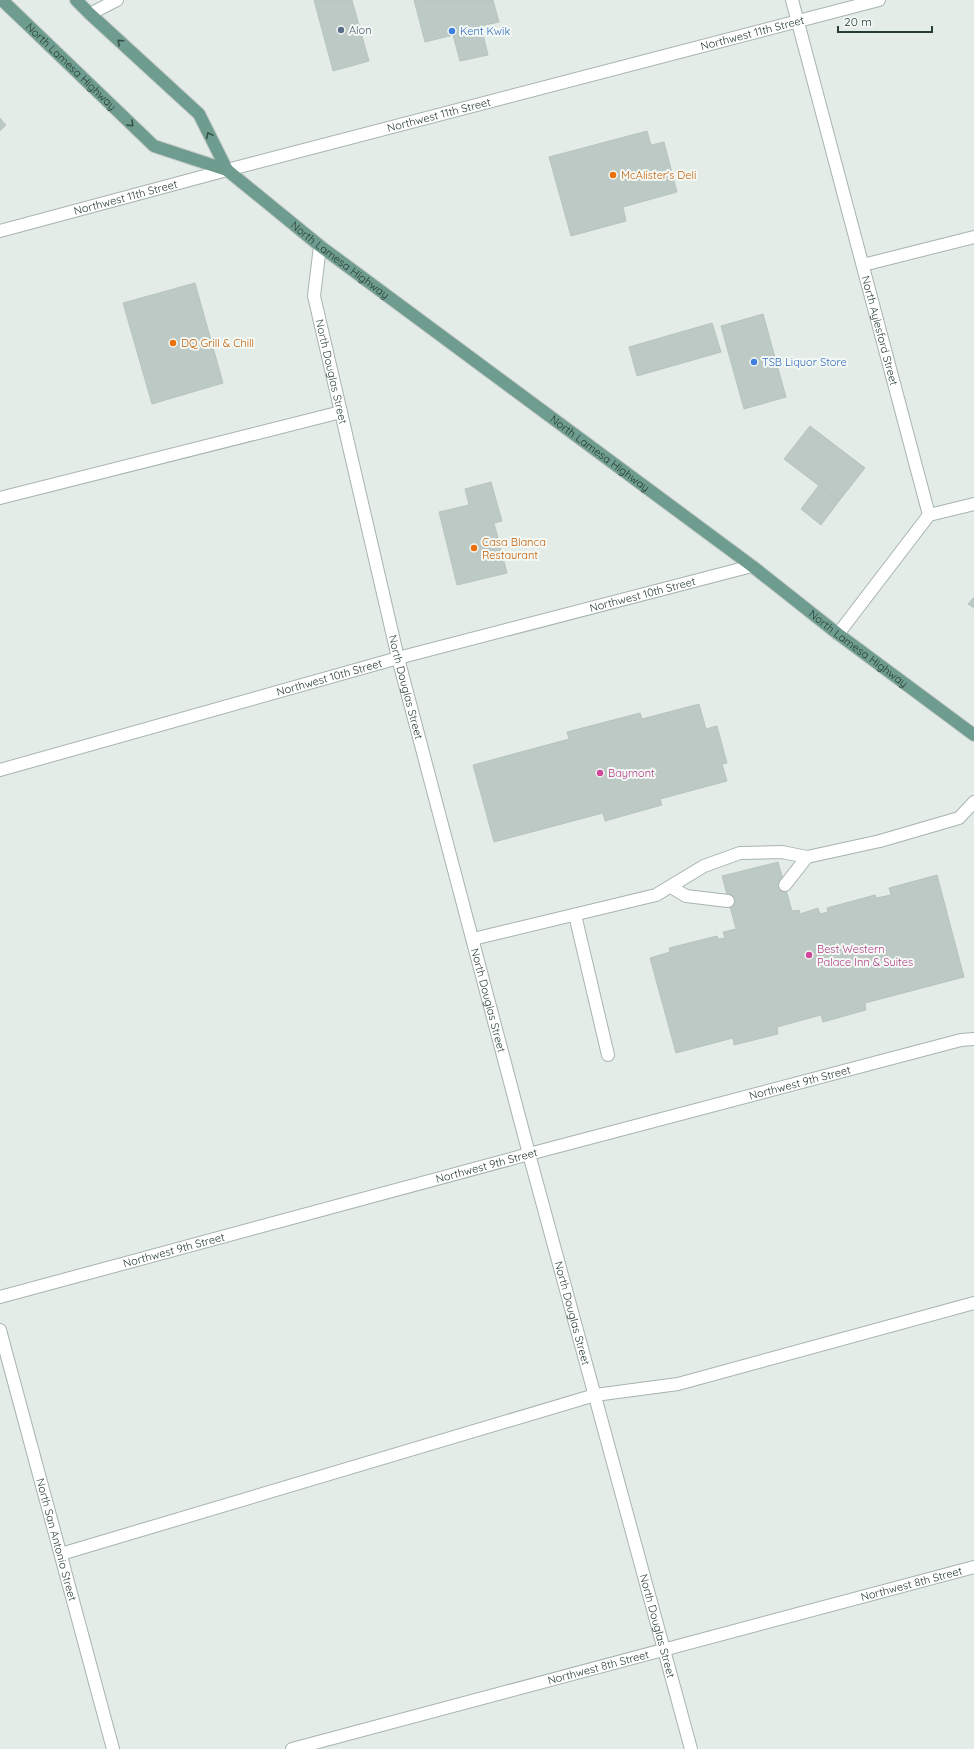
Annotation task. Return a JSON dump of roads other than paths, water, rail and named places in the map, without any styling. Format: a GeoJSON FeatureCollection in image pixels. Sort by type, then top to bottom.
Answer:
{"type":"FeatureCollection","features":[{"type":"Feature","properties":{"kind":"main road","name":"North Lamesa Highway"},"geometry":{"type":"LineString","coordinates":[[2,0],[154,146],[226,170],[320,246],[752,566],[838,634],[974,735]]}},
{"type":"Feature","properties":{"kind":"main road","name":"North Lamesa Highway"},"geometry":{"type":"LineString","coordinates":[[76,0],[199,114],[226,170]]}},
{"type":"Feature","properties":{"kind":"street"},"geometry":{"type":"LineString","coordinates":[[90,14],[117,0]]}},
{"type":"Feature","properties":{"kind":"street","name":"North Aylesford Street"},"geometry":{"type":"LineString","coordinates":[[792,0],[929,515]]}},
{"type":"Feature","properties":{"kind":"street","name":"Northwest 11th Street"},"geometry":{"type":"LineString","coordinates":[[0,231],[226,170],[879,0]]}},
{"type":"Feature","properties":{"kind":"street"},"geometry":{"type":"LineString","coordinates":[[863,265],[974,237]]}},
{"type":"Feature","properties":{"kind":"street","name":"North Douglas Street"},"geometry":{"type":"LineString","coordinates":[[320,246],[314,296],[398,658],[529,1154],[691,1749]]}},
{"type":"Feature","properties":{"kind":"street"},"geometry":{"type":"LineString","coordinates":[[0,498],[341,412]]}},
{"type":"Feature","properties":{"kind":"street"},"geometry":{"type":"LineString","coordinates":[[838,634],[929,515],[974,504]]}},
{"type":"Feature","properties":{"kind":"street","name":"Northwest 10th Street"},"geometry":{"type":"LineString","coordinates":[[0,770],[398,658],[752,566]]}},
{"type":"Feature","properties":{"kind":"street"},"geometry":{"type":"LineString","coordinates":[[473,940],[656,895],[704,866],[740,853],[782,852],[807,857],[880,841],[959,818],[974,802]]}},
{"type":"Feature","properties":{"kind":"street"},"geometry":{"type":"LineString","coordinates":[[785,885],[807,857]]}},
{"type":"Feature","properties":{"kind":"street"},"geometry":{"type":"LineString","coordinates":[[671,887],[686,896],[728,900]]}},
{"type":"Feature","properties":{"kind":"street"},"geometry":{"type":"LineString","coordinates":[[575,914],[608,1055]]}},
{"type":"Feature","properties":{"kind":"street","name":"Northwest 9th Street"},"geometry":{"type":"LineString","coordinates":[[0,1297],[529,1154],[961,1040],[974,1039]]}},
{"type":"Feature","properties":{"kind":"street"},"geometry":{"type":"LineString","coordinates":[[60,1554],[595,1395],[678,1384],[974,1303]]}},
{"type":"Feature","properties":{"kind":"street","name":"North San Antonio Street"},"geometry":{"type":"LineString","coordinates":[[0,1330],[113,1749]]}},
{"type":"Feature","properties":{"kind":"street","name":"Northwest 8th Street"},"geometry":{"type":"LineString","coordinates":[[292,1749],[974,1567]]}},
{"type":"Feature","properties":{"kind":"place","name":"Alon"},"geometry":{"type":"Point","coordinates":[341,30]}},
{"type":"Feature","properties":{"kind":"place","name":"Kent Kwik"},"geometry":{"type":"Point","coordinates":[452,31]}},
{"type":"Feature","properties":{"kind":"place","name":"McAlister's Deli"},"geometry":{"type":"Point","coordinates":[613,175]}},
{"type":"Feature","properties":{"kind":"place","name":"DQ Grill & Chill"},"geometry":{"type":"Point","coordinates":[173,343]}},
{"type":"Feature","properties":{"kind":"place","name":"TSB Liquor Store"},"geometry":{"type":"Point","coordinates":[754,362]}},
{"type":"Feature","properties":{"kind":"place","name":"Casa Blanca Restaurant"},"geometry":{"type":"Point","coordinates":[474,548]}},
{"type":"Feature","properties":{"kind":"place","name":"Baymont"},"geometry":{"type":"Point","coordinates":[600,773]}},
{"type":"Feature","properties":{"kind":"place","name":"Best Western Palace Inn & Suites"},"geometry":{"type":"Point","coordinates":[809,955]}}]}
